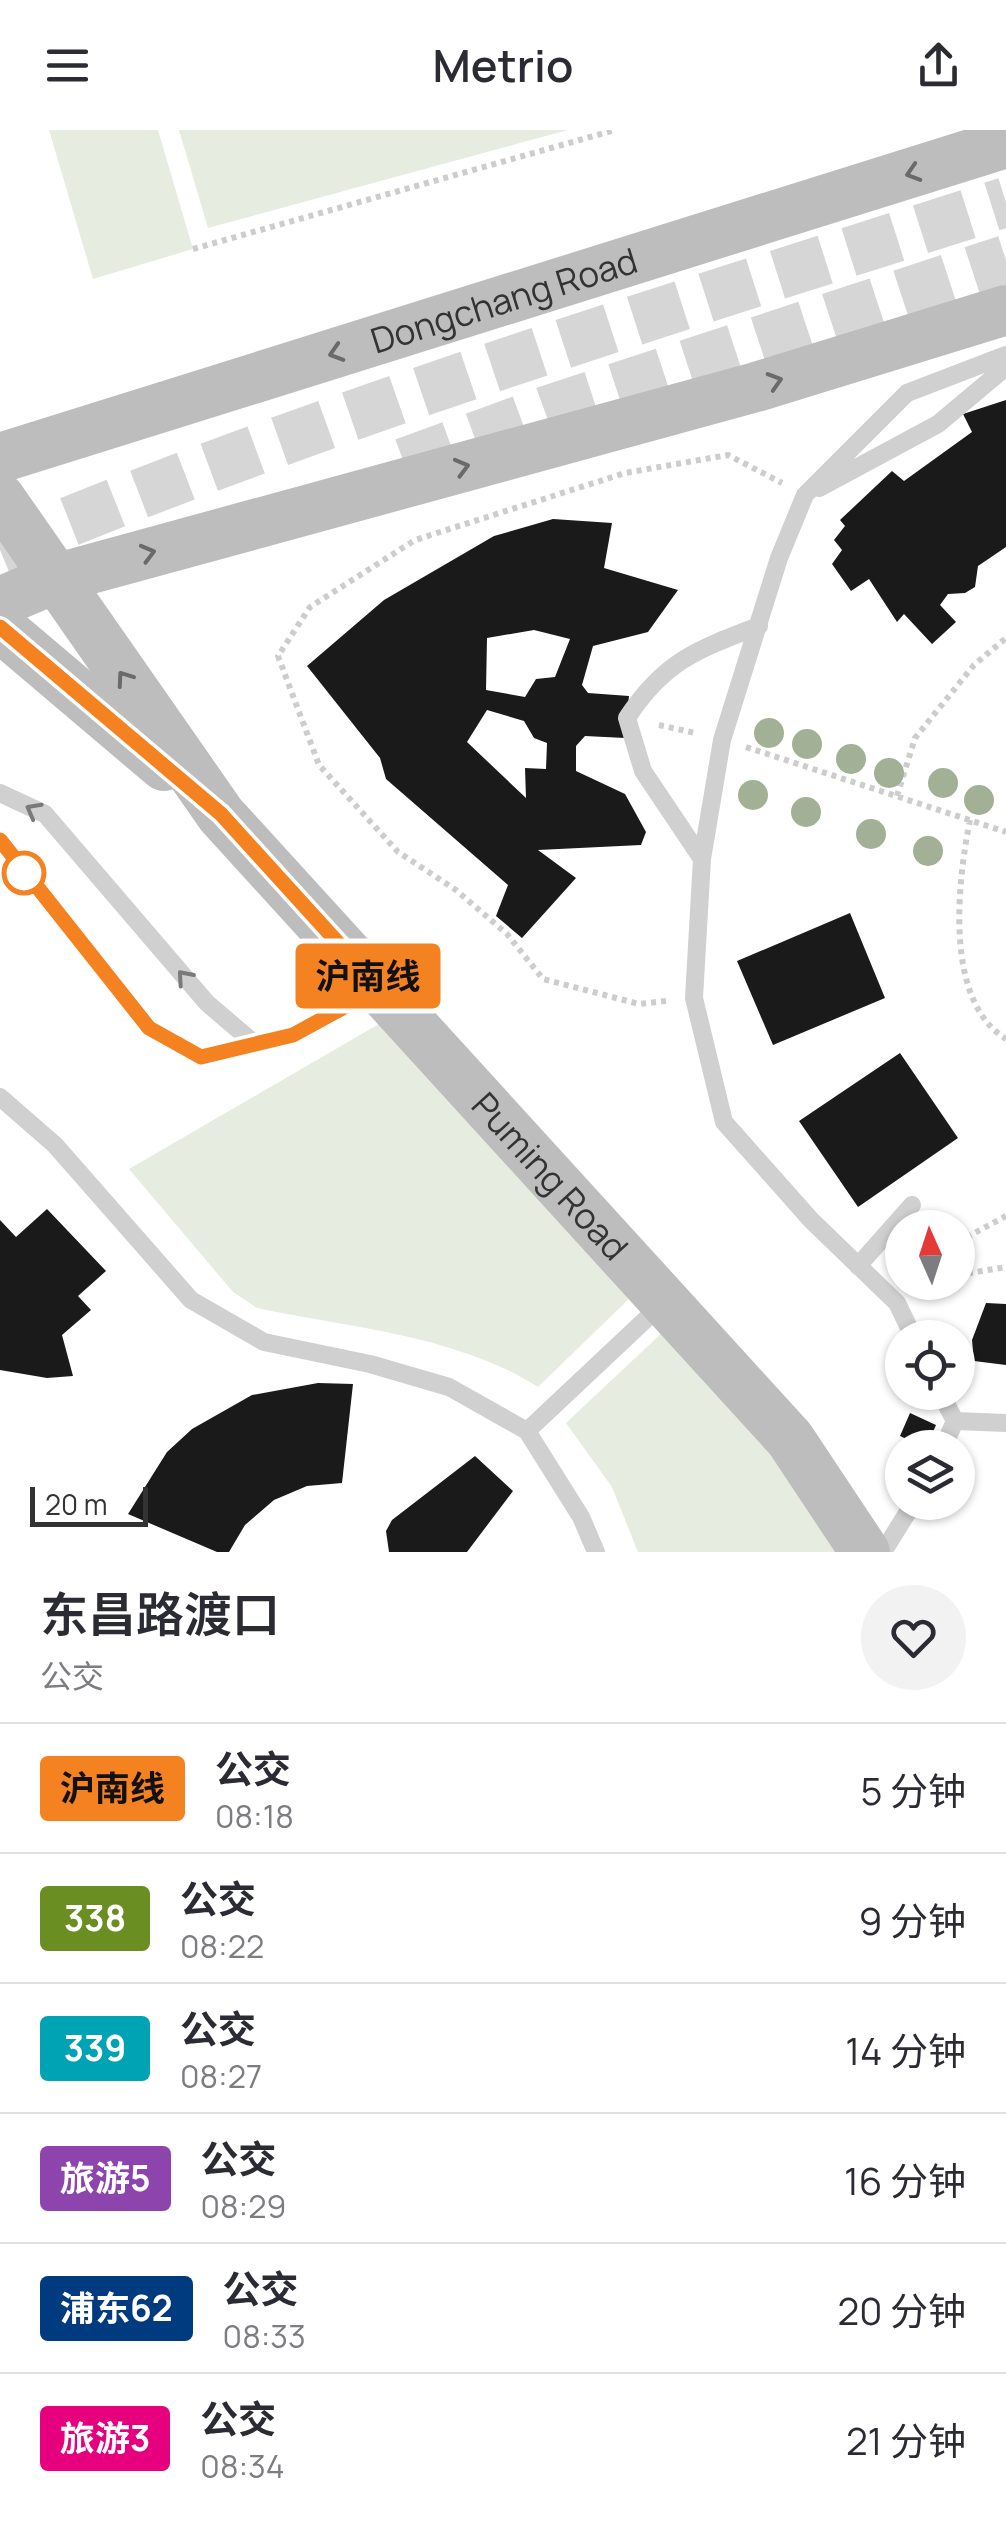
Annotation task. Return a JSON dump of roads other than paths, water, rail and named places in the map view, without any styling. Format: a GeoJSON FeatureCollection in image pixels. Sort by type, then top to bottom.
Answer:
{"type":"FeatureCollection","features":[{"type":"Feature","properties":{"kind":"main road","name":"Dongchang Road"},"geometry":{"type":"LineString","coordinates":[[0,458],[1006,144]]}},
{"type":"Feature","properties":{"kind":"main road"},"geometry":{"type":"LineString","coordinates":[[0,602],[54,579],[756,386],[1006,310]]}},
{"type":"Feature","properties":{"kind":"main road","name":"Puming Road"},"geometry":{"type":"LineString","coordinates":[[0,498],[221,814],[790,1439],[865,1552]]}},
{"type":"Feature","properties":{"kind":"main road","name":"Puming Road"},"geometry":{"type":"LineString","coordinates":[[0,627],[221,814]]}},
{"type":"Feature","properties":{"kind":"lane"},"geometry":{"type":"LineString","coordinates":[[905,1320],[897,1304],[724,1122],[694,998],[702,859],[722,740],[805,494],[908,393],[1006,355]]}},
{"type":"Feature","properties":{"kind":"lane"},"geometry":{"type":"LineString","coordinates":[[805,494],[938,424],[1006,367]]}},
{"type":"Feature","properties":{"kind":"lane"},"geometry":{"type":"LineString","coordinates":[[702,859],[643,772],[627,718],[649,684],[689,652],[758,626]]}},
{"type":"Feature","properties":{"kind":"lane"},"geometry":{"type":"LineString","coordinates":[[0,793],[46,814],[207,1004],[255,1044]]}},
{"type":"Feature","properties":{"kind":"lane"},"geometry":{"type":"LineString","coordinates":[[0,840],[149,1028],[201,1057],[293,1035],[379,988]]}},
{"type":"Feature","properties":{"kind":"lane"},"geometry":{"type":"LineString","coordinates":[[0,1096],[56,1145],[191,1300],[264,1342],[370,1364],[448,1387],[527,1432],[582,1517],[596,1552]]}},
{"type":"Feature","properties":{"kind":"lane"},"geometry":{"type":"LineString","coordinates":[[858,1266],[912,1205]]}},
{"type":"Feature","properties":{"kind":"lane"},"geometry":{"type":"LineString","coordinates":[[527,1432],[664,1301]]}},
{"type":"Feature","properties":{"kind":"lane"},"geometry":{"type":"LineString","coordinates":[[948,1410],[954,1422],[951,1430]]}},
{"type":"Feature","properties":{"kind":"lane"},"geometry":{"type":"LineString","coordinates":[[954,1422],[1006,1423]]}},
{"type":"Feature","properties":{"kind":"lane"},"geometry":{"type":"LineString","coordinates":[[883,1552],[903,1520]]}},
{"type":"Feature","properties":{"kind":"tunnel"},"geometry":{"type":"LineString","coordinates":[[0,550],[373,408],[1006,202]]}},
{"type":"Feature","properties":{"kind":"tunnel"},"geometry":{"type":"LineString","coordinates":[[404,463],[546,411],[1006,260]]}}]}
